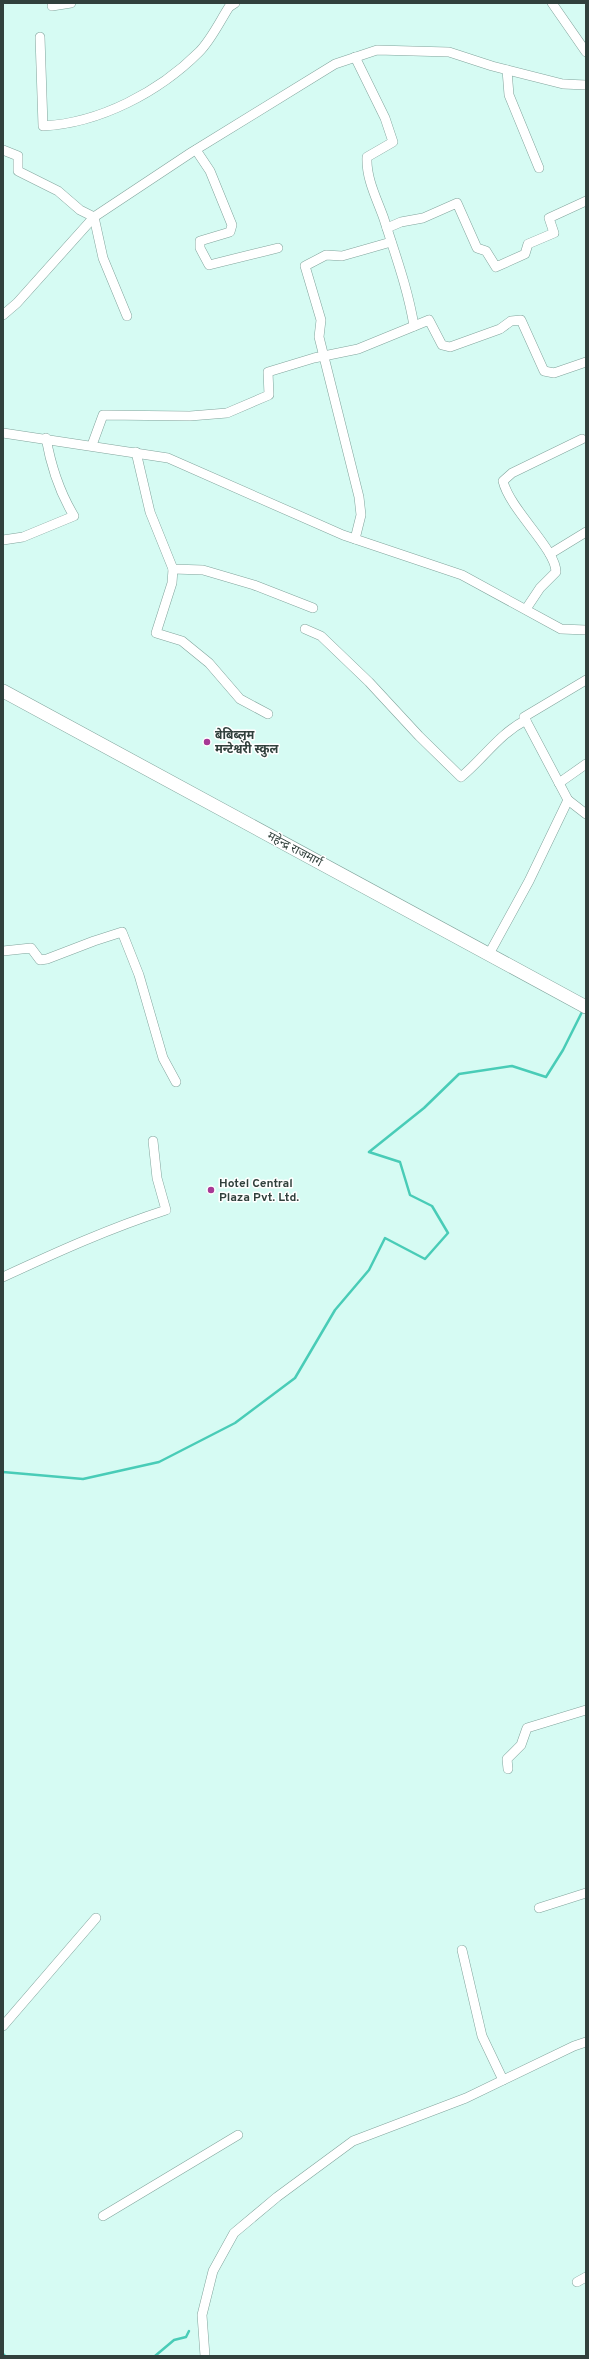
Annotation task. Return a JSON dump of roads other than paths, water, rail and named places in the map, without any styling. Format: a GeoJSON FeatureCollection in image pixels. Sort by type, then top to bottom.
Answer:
{"type":"FeatureCollection","features":[{"type":"Feature","properties":{"kind":"highway","name":"महेन्द्र राजमार्ग"},"geometry":{"type":"LineString","coordinates":[[3,691],[586,1007]]}},
{"type":"Feature","properties":{"kind":"street"},"geometry":{"type":"LineString","coordinates":[[52,6],[71,3]]}},
{"type":"Feature","properties":{"kind":"street"},"geometry":{"type":"LineString","coordinates":[[40,37],[43,126],[64,125],[104,112],[140,97],[168,78],[200,52],[229,7],[235,3]]}},
{"type":"Feature","properties":{"kind":"street"},"geometry":{"type":"LineString","coordinates":[[552,3],[586,52]]}},
{"type":"Feature","properties":{"kind":"street"},"geometry":{"type":"LineString","coordinates":[[3,315],[17,303],[94,217],[196,150],[335,64],[377,50],[449,52],[507,70],[563,84],[586,85]]}},
{"type":"Feature","properties":{"kind":"street"},"geometry":{"type":"LineString","coordinates":[[355,57],[384,118],[393,142],[367,157],[367,166],[372,190],[391,242],[409,300],[414,326]]}},
{"type":"Feature","properties":{"kind":"street"},"geometry":{"type":"LineString","coordinates":[[507,70],[509,95],[539,168]]}},
{"type":"Feature","properties":{"kind":"street"},"geometry":{"type":"LineString","coordinates":[[3,150],[18,156],[18,171],[58,191],[80,210],[94,217]]}},
{"type":"Feature","properties":{"kind":"street"},"geometry":{"type":"LineString","coordinates":[[196,150],[210,171],[232,225],[230,232],[200,241],[200,248],[209,265],[240,259],[278,248]]}},
{"type":"Feature","properties":{"kind":"street"},"geometry":{"type":"LineString","coordinates":[[386,228],[402,222],[423,218],[457,203],[477,248],[486,251],[496,267],[525,254],[528,244],[554,233],[549,218],[586,201]]}},
{"type":"Feature","properties":{"kind":"street"},"geometry":{"type":"LineString","coordinates":[[94,217],[103,258],[127,316]]}},
{"type":"Feature","properties":{"kind":"street"},"geometry":{"type":"LineString","coordinates":[[355,539],[361,515],[359,497],[319,337],[321,320],[305,266],[326,256],[342,256],[391,242]]}},
{"type":"Feature","properties":{"kind":"street"},"geometry":{"type":"LineString","coordinates":[[92,444],[103,415],[190,416],[227,413],[269,395],[268,372],[324,356],[358,349],[429,320],[442,345],[450,347],[500,329],[511,321],[521,320],[544,371],[554,373],[586,362]]}},
{"type":"Feature","properties":{"kind":"street"},"geometry":{"type":"LineString","coordinates":[[3,433],[92,444],[168,458],[355,539],[462,575],[561,629],[586,630]]}},
{"type":"Feature","properties":{"kind":"street"},"geometry":{"type":"LineString","coordinates":[[3,540],[23,537],[74,516],[64,500],[49,458],[46,438]]}},
{"type":"Feature","properties":{"kind":"street"},"geometry":{"type":"LineString","coordinates":[[526,609],[540,588],[556,572],[550,554],[519,514],[505,491],[503,481],[512,473],[582,439]]}},
{"type":"Feature","properties":{"kind":"street"},"geometry":{"type":"LineString","coordinates":[[136,452],[150,512],[173,569],[172,582],[156,633],[182,641],[209,663],[240,699],[268,714]]}},
{"type":"Feature","properties":{"kind":"street"},"geometry":{"type":"LineString","coordinates":[[550,554],[586,532]]}},
{"type":"Feature","properties":{"kind":"street"},"geometry":{"type":"LineString","coordinates":[[173,569],[203,570],[254,585],[313,608]]}},
{"type":"Feature","properties":{"kind":"street"},"geometry":{"type":"LineString","coordinates":[[305,629],[321,636],[461,777],[476,765],[510,728],[526,720]]}},
{"type":"Feature","properties":{"kind":"street"},"geometry":{"type":"LineString","coordinates":[[586,680],[524,717],[568,800],[586,814]]}},
{"type":"Feature","properties":{"kind":"street"},"geometry":{"type":"LineString","coordinates":[[559,783],[586,764]]}},
{"type":"Feature","properties":{"kind":"street"},"geometry":{"type":"LineString","coordinates":[[489,954],[529,881],[568,800]]}},
{"type":"Feature","properties":{"kind":"street"},"geometry":{"type":"LineString","coordinates":[[3,951],[31,948],[40,960],[47,959],[122,932],[140,975],[163,1058],[176,1082]]}},
{"type":"Feature","properties":{"kind":"street"},"geometry":{"type":"LineString","coordinates":[[3,1277],[56,1251],[128,1222],[166,1210],[157,1178],[153,1141]]}},
{"type":"Feature","properties":{"kind":"street"},"geometry":{"type":"LineString","coordinates":[[508,1769],[507,1759],[522,1745],[527,1728],[586,1710]]}},
{"type":"Feature","properties":{"kind":"street"},"geometry":{"type":"LineString","coordinates":[[539,1908],[586,1893]]}},
{"type":"Feature","properties":{"kind":"street"},"geometry":{"type":"LineString","coordinates":[[3,2026],[96,1918]]}},
{"type":"Feature","properties":{"kind":"street"},"geometry":{"type":"LineString","coordinates":[[462,1950],[482,2036],[503,2080]]}},
{"type":"Feature","properties":{"kind":"street"},"geometry":{"type":"LineString","coordinates":[[205,2356],[202,2315],[213,2271],[234,2233],[277,2197],[353,2141],[466,2098],[574,2046],[586,2042]]}},
{"type":"Feature","properties":{"kind":"street"},"geometry":{"type":"LineString","coordinates":[[103,2216],[238,2134]]}},
{"type":"Feature","properties":{"kind":"street"},"geometry":{"type":"LineString","coordinates":[[577,2282],[586,2277]]}},
{"type":"Feature","properties":{"kind":"waterway"},"geometry":{"type":"LineString","coordinates":[[3,1472],[83,1479],[159,1462],[235,1423],[295,1378],[335,1310],[369,1270],[385,1238],[425,1259],[448,1233],[432,1206],[410,1195],[400,1162],[369,1152],[424,1108],[459,1074],[512,1066],[546,1077],[563,1050],[583,1010]]}},
{"type":"Feature","properties":{"kind":"waterway"},"geometry":{"type":"LineString","coordinates":[[155,2356],[174,2340],[186,2337],[189,2331]]}},
{"type":"Feature","properties":{"kind":"place","name":"बेबिब्लुम मन्टेश्वरी स्कुल"},"geometry":{"type":"Point","coordinates":[207,742]}},
{"type":"Feature","properties":{"kind":"place","name":"Hotel Central Plaza Pvt. Ltd."},"geometry":{"type":"Point","coordinates":[211,1190]}}]}
